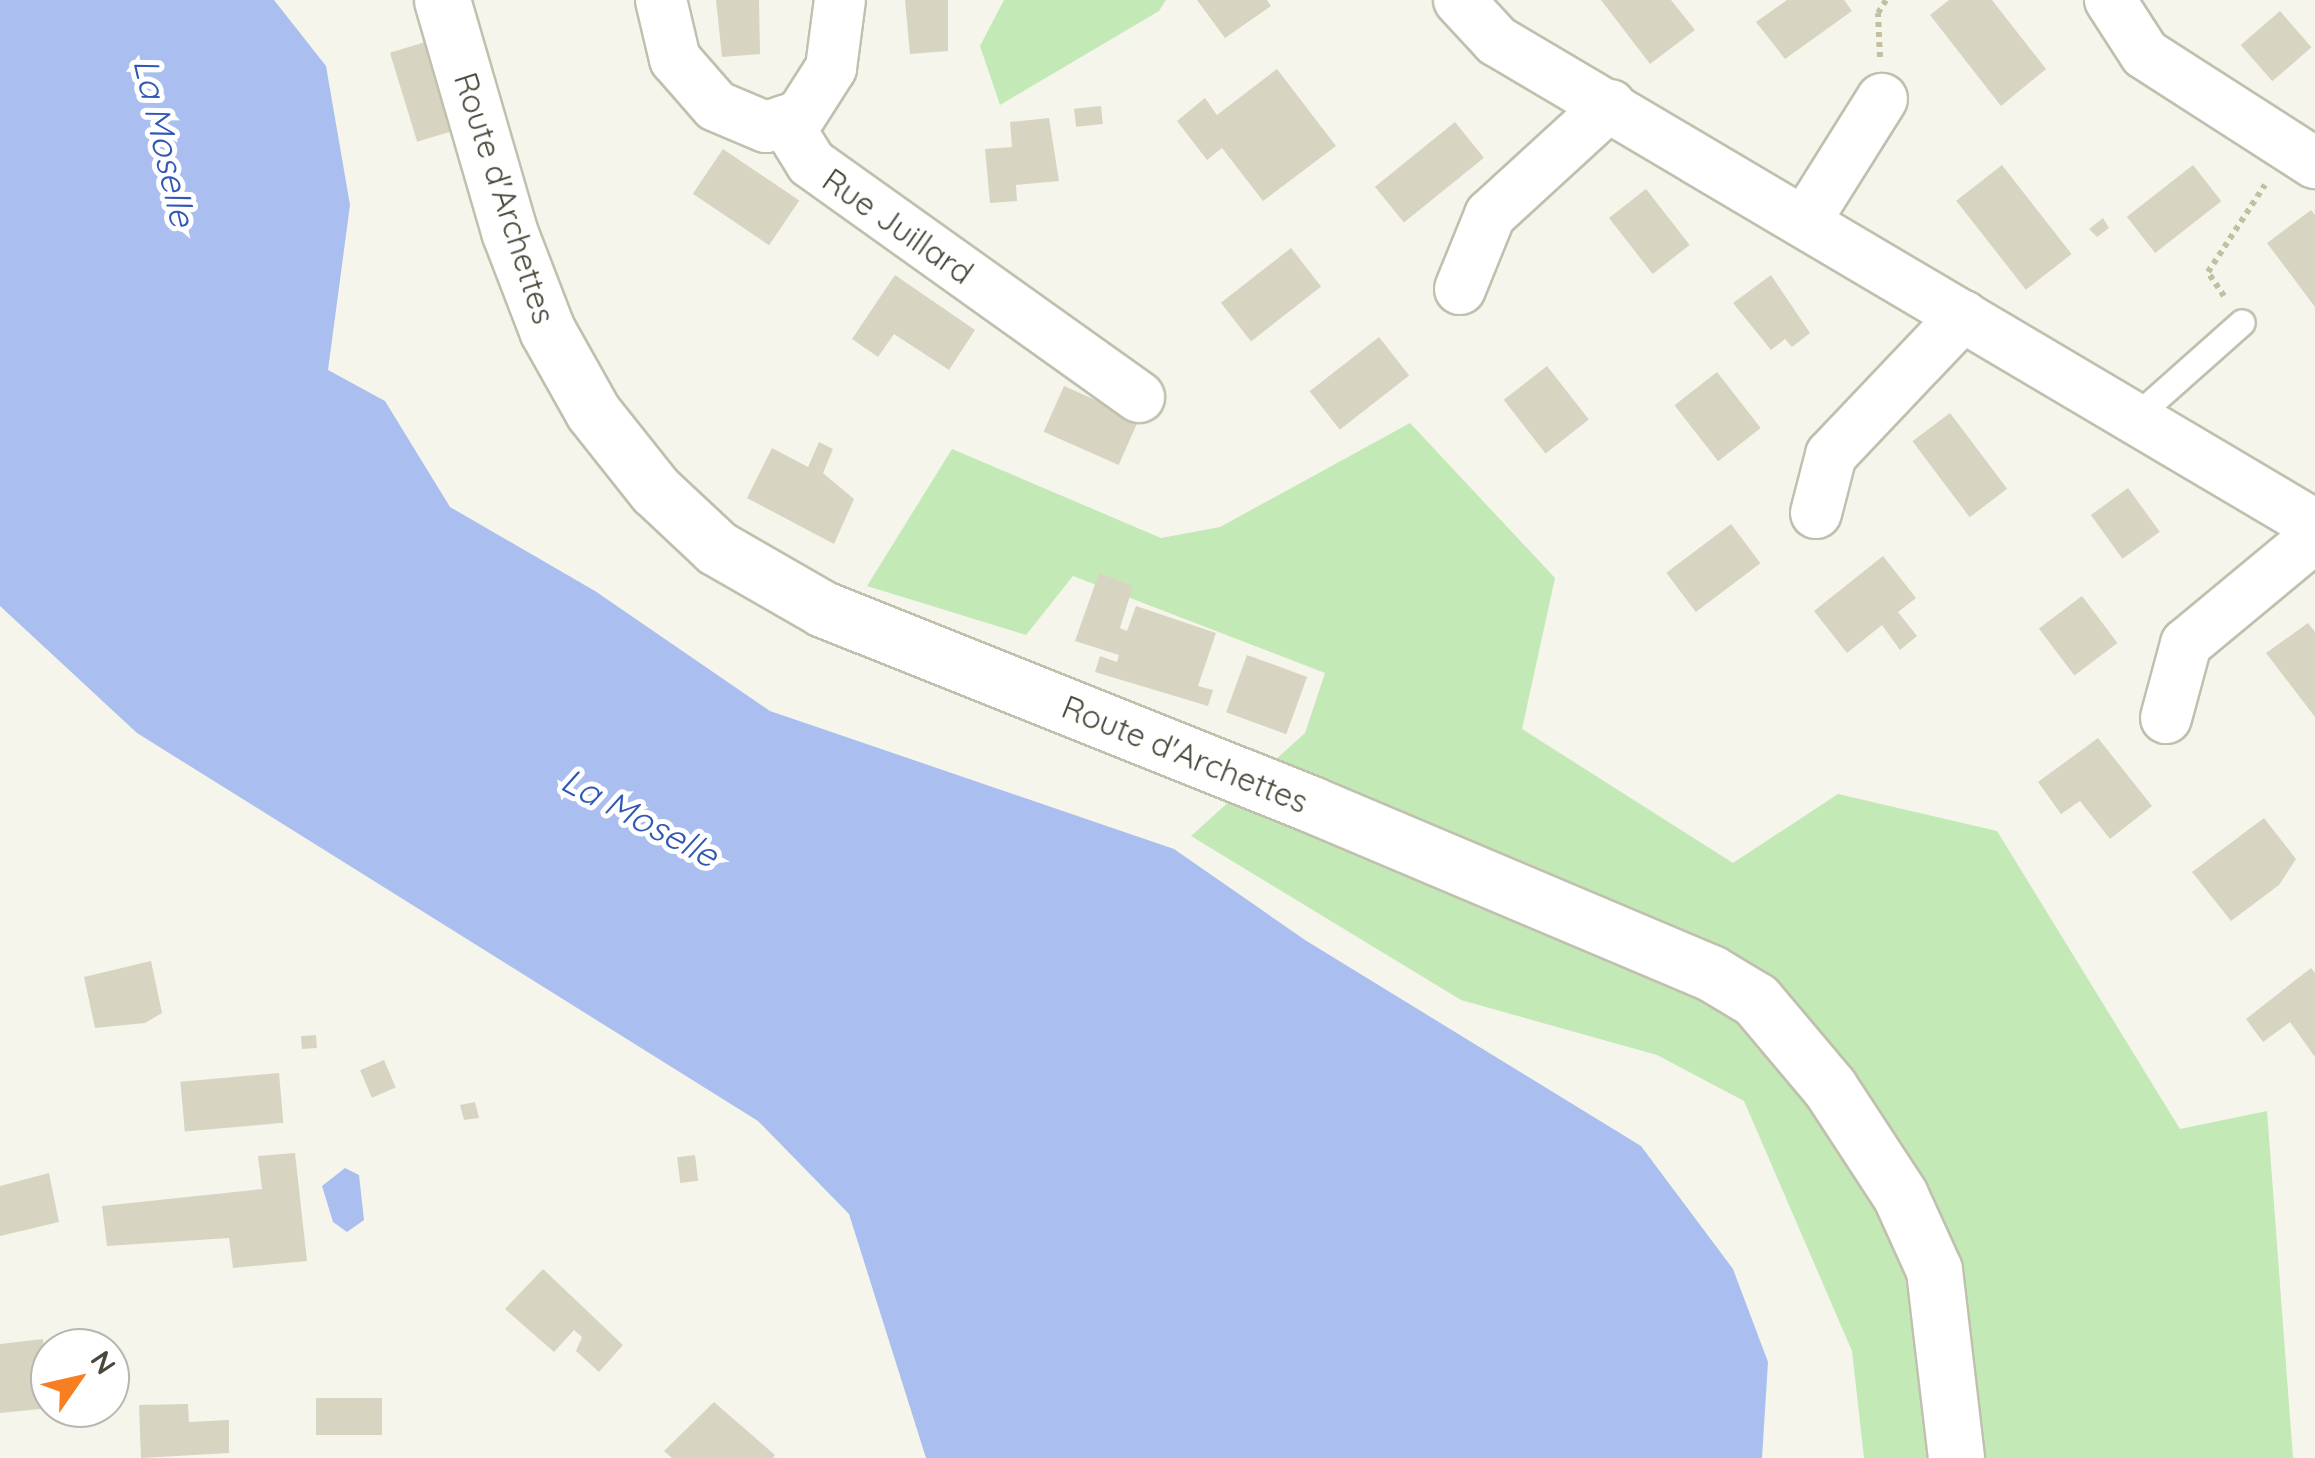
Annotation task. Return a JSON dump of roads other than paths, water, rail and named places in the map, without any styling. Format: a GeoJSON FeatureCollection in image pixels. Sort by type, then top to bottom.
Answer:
{"type":"FeatureCollection","features":[{"type":"Feature","properties":{"kind":"street","name":"Route d'Archettes"},"geometry":{"type":"LineString","coordinates":[[442,0],[508,231],[546,330],[592,412],[654,490],[717,548],[823,609],[1346,818],[1711,972],[1756,1000],[1830,1088],[1900,1195],[1934,1270],[1956,1458]]}},
{"type":"Feature","properties":{"kind":"street"},"geometry":{"type":"LineString","coordinates":[[661,0],[675,59],[716,106],[766,127],[802,116],[832,68],[840,0]]}},
{"type":"Feature","properties":{"kind":"street"},"geometry":{"type":"LineString","coordinates":[[1459,0],[1497,40],[2315,525]]}},
{"type":"Feature","properties":{"kind":"street"},"geometry":{"type":"LineString","coordinates":[[2110,0],[2145,54],[2303,155]]}},
{"type":"Feature","properties":{"kind":"street"},"geometry":{"type":"LineString","coordinates":[[1806,220],[1882,99]]}},
{"type":"Feature","properties":{"kind":"street"},"geometry":{"type":"LineString","coordinates":[[1460,288],[1490,215],[1610,104]]}},
{"type":"Feature","properties":{"kind":"street","name":"Rue Juillard"},"geometry":{"type":"LineString","coordinates":[[786,120],[811,163],[1139,396]]}},
{"type":"Feature","properties":{"kind":"street"},"geometry":{"type":"LineString","coordinates":[[1816,513],[1831,455],[1963,316]]}},
{"type":"Feature","properties":{"kind":"street"},"geometry":{"type":"LineString","coordinates":[[2166,718],[2186,644],[2315,537]]}},
{"type":"Feature","properties":{"kind":"lane"},"geometry":{"type":"LineString","coordinates":[[2134,418],[2242,322]]}},
{"type":"Feature","properties":{"kind":"water","name":"La Moselle"},"geometry":{"type":"Polygon","coordinates":[[[0,0],[274,0],[326,66],[350,205],[328,370],[385,401],[450,507],[595,591],[770,711],[1174,849],[1305,940],[1641,1146],[1733,1269],[1768,1362],[1762,1458],[926,1458],[849,1214],[758,1121],[137,733],[0,606],[0,0]]]}},
{"type":"Feature","properties":{"kind":"water"},"geometry":{"type":"Polygon","coordinates":[[[345,1168],[359,1175],[364,1220],[347,1232],[333,1222],[322,1186],[345,1168]]]}}]}
